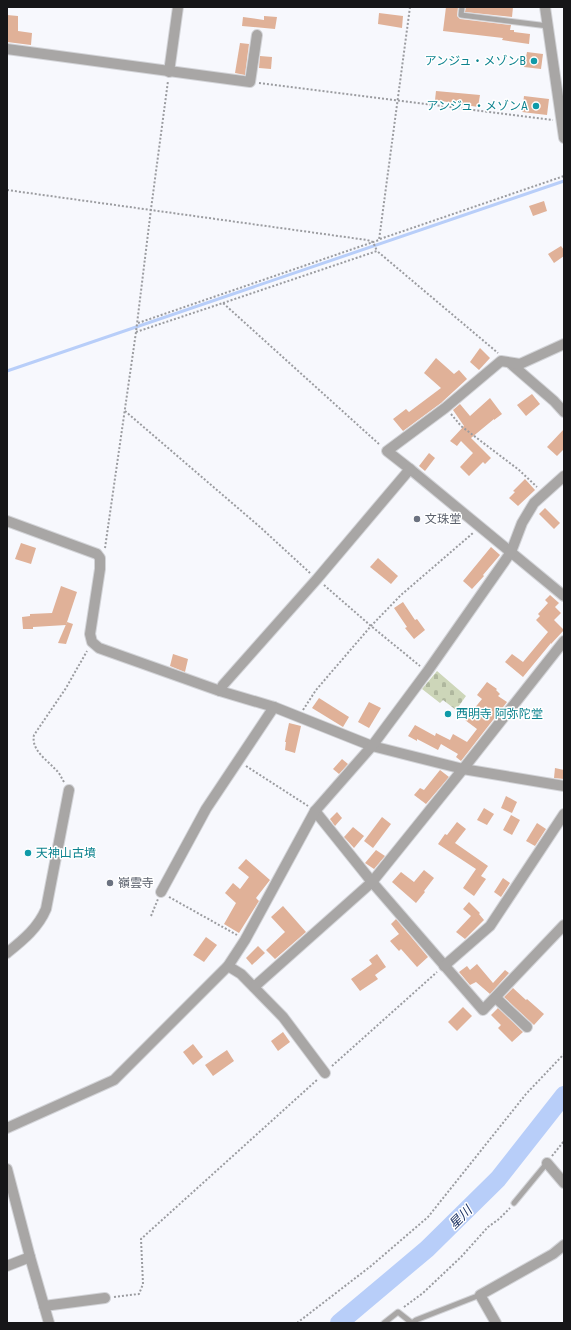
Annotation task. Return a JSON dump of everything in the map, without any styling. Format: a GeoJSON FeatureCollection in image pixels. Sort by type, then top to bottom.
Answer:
{"type":"FeatureCollection","features":[{"type":"Feature","properties":{"kind":"street"},"geometry":{"type":"LineString","coordinates":[[169,72],[178,7]]}},
{"type":"Feature","properties":{"kind":"street"},"geometry":{"type":"LineString","coordinates":[[545,7],[564,138]]}},
{"type":"Feature","properties":{"kind":"street"},"geometry":{"type":"LineString","coordinates":[[7,49],[250,82],[257,35]]}},
{"type":"Feature","properties":{"kind":"street"},"geometry":{"type":"LineString","coordinates":[[564,344],[520,364],[501,361],[445,408],[387,451],[564,596]]}},
{"type":"Feature","properties":{"kind":"street"},"geometry":{"type":"LineString","coordinates":[[510,363],[554,401],[564,412]]}},
{"type":"Feature","properties":{"kind":"street"},"geometry":{"type":"LineString","coordinates":[[220,691],[223,685],[317,579],[410,469]]}},
{"type":"Feature","properties":{"kind":"street"},"geometry":{"type":"LineString","coordinates":[[7,1128],[114,1080],[228,966],[245,940],[315,811],[372,746],[427,672],[511,552],[522,523],[534,503],[564,476]]}},
{"type":"Feature","properties":{"kind":"street"},"geometry":{"type":"LineString","coordinates":[[7,521],[97,554],[100,558],[100,569],[90,634],[92,642],[99,648],[220,691],[274,707],[372,746],[464,770],[564,786]]}},
{"type":"Feature","properties":{"kind":"street"},"geometry":{"type":"LineString","coordinates":[[254,988],[372,882],[464,770],[564,641]]}},
{"type":"Feature","properties":{"kind":"street"},"geometry":{"type":"LineString","coordinates":[[161,892],[206,809],[274,707]]}},
{"type":"Feature","properties":{"kind":"street"},"geometry":{"type":"LineString","coordinates":[[7,953],[32,931],[43,916],[46,909],[69,790]]}},
{"type":"Feature","properties":{"kind":"street"},"geometry":{"type":"LineString","coordinates":[[315,811],[372,882],[483,1010],[564,925]]}},
{"type":"Feature","properties":{"kind":"street"},"geometry":{"type":"LineString","coordinates":[[444,966],[490,926],[564,814]]}},
{"type":"Feature","properties":{"kind":"street"},"geometry":{"type":"LineString","coordinates":[[228,966],[241,974],[282,1018],[325,1073]]}},
{"type":"Feature","properties":{"kind":"street"},"geometry":{"type":"LineString","coordinates":[[496,998],[527,1027]]}},
{"type":"Feature","properties":{"kind":"street"},"geometry":{"type":"LineString","coordinates":[[547,1163],[564,1183]]}},
{"type":"Feature","properties":{"kind":"street"},"geometry":{"type":"LineString","coordinates":[[7,1169],[49,1323]]}},
{"type":"Feature","properties":{"kind":"street"},"geometry":{"type":"LineString","coordinates":[[496,1323],[480,1295],[553,1254],[564,1245]]}},
{"type":"Feature","properties":{"kind":"street"},"geometry":{"type":"LineString","coordinates":[[7,1266],[30,1257]]}},
{"type":"Feature","properties":{"kind":"street"},"geometry":{"type":"LineString","coordinates":[[44,1306],[105,1298]]}},
{"type":"Feature","properties":{"kind":"lane"},"geometry":{"type":"LineString","coordinates":[[462,7],[461,15],[548,26]]}},
{"type":"Feature","properties":{"kind":"lane"},"geometry":{"type":"LineString","coordinates":[[514,1202],[547,1163]]}},
{"type":"Feature","properties":{"kind":"lane"},"geometry":{"type":"LineString","coordinates":[[384,1323],[398,1312],[412,1323],[480,1295]]}},
{"type":"Feature","properties":{"kind":"path"},"geometry":{"type":"LineString","coordinates":[[379,240],[410,7]]}},
{"type":"Feature","properties":{"kind":"path"},"geometry":{"type":"LineString","coordinates":[[100,558],[104,549],[138,323],[150,209],[169,72]]}},
{"type":"Feature","properties":{"kind":"path"},"geometry":{"type":"LineString","coordinates":[[250,82],[561,121]]}},
{"type":"Feature","properties":{"kind":"path"},"geometry":{"type":"LineString","coordinates":[[138,323],[564,176]]}},
{"type":"Feature","properties":{"kind":"path"},"geometry":{"type":"LineString","coordinates":[[7,190],[150,209],[373,242],[377,251],[510,363]]}},
{"type":"Feature","properties":{"kind":"path"},"geometry":{"type":"LineString","coordinates":[[136,332],[377,251]]}},
{"type":"Feature","properties":{"kind":"path"},"geometry":{"type":"LineString","coordinates":[[222,303],[387,451]]}},
{"type":"Feature","properties":{"kind":"path"},"geometry":{"type":"LineString","coordinates":[[445,408],[461,426],[518,470],[544,494]]}},
{"type":"Feature","properties":{"kind":"path"},"geometry":{"type":"LineString","coordinates":[[125,410],[371,626],[427,672]]}},
{"type":"Feature","properties":{"kind":"path"},"geometry":{"type":"LineString","coordinates":[[298,717],[316,690],[371,626],[401,595],[480,527]]}},
{"type":"Feature","properties":{"kind":"path"},"geometry":{"type":"LineString","coordinates":[[69,790],[57,770],[41,756],[33,740],[34,735],[66,688],[92,642]]}},
{"type":"Feature","properties":{"kind":"path"},"geometry":{"type":"LineString","coordinates":[[238,761],[315,811]]}},
{"type":"Feature","properties":{"kind":"path"},"geometry":{"type":"LineString","coordinates":[[151,916],[161,892],[245,940]]}},
{"type":"Feature","properties":{"kind":"path"},"geometry":{"type":"LineString","coordinates":[[105,1298],[139,1294],[143,1284],[141,1239],[444,966]]}},
{"type":"Feature","properties":{"kind":"path"},"geometry":{"type":"LineString","coordinates":[[297,1323],[371,1266],[428,1218],[526,1094],[564,1054]]}},
{"type":"Feature","properties":{"kind":"path"},"geometry":{"type":"LineString","coordinates":[[547,1163],[564,1141]]}},
{"type":"Feature","properties":{"kind":"path"},"geometry":{"type":"LineString","coordinates":[[398,1312],[434,1283],[461,1257],[488,1227],[499,1219],[514,1202]]}},
{"type":"Feature","properties":{"kind":"green space"},"geometry":{"type":"Polygon","coordinates":[[[437,671],[466,696],[456,710],[443,700],[440,703],[422,689],[437,671]]]}},
{"type":"Feature","properties":{"kind":"building"},"geometry":{"type":"Polygon","coordinates":[[[446,7],[458,7],[457,16],[460,19],[511,25],[510,30],[514,30],[514,32],[530,34],[529,44],[502,40],[503,38],[443,31],[446,7]]]}},
{"type":"Feature","properties":{"kind":"building"},"geometry":{"type":"Polygon","coordinates":[[[466,7],[513,7],[512,17],[465,12],[466,7]]]}},
{"type":"Feature","properties":{"kind":"building"},"geometry":{"type":"Polygon","coordinates":[[[379,13],[403,16],[402,28],[378,24],[379,13]]]}},
{"type":"Feature","properties":{"kind":"building"},"geometry":{"type":"Polygon","coordinates":[[[7,15],[18,16],[18,31],[32,33],[31,45],[7,42],[7,15]]]}},
{"type":"Feature","properties":{"kind":"building"},"geometry":{"type":"Polygon","coordinates":[[[264,16],[277,17],[275,29],[242,26],[243,17],[264,20],[264,16]]]}},
{"type":"Feature","properties":{"kind":"building"},"geometry":{"type":"Polygon","coordinates":[[[240,43],[249,44],[245,75],[235,73],[240,43]]]}},
{"type":"Feature","properties":{"kind":"building","name":"アンジュ・メゾンB"},"geometry":{"type":"Polygon","coordinates":[[[527,52],[543,54],[541,69],[524,67],[527,52]]]}},
{"type":"Feature","properties":{"kind":"building"},"geometry":{"type":"Polygon","coordinates":[[[260,56],[272,57],[271,69],[259,68],[260,56]]]}},
{"type":"Feature","properties":{"kind":"building"},"geometry":{"type":"Polygon","coordinates":[[[436,91],[480,95],[478,107],[435,100],[436,91]]]}},
{"type":"Feature","properties":{"kind":"building","name":"アンジュ・メゾンA"},"geometry":{"type":"Polygon","coordinates":[[[524,96],[549,99],[547,115],[522,112],[524,96]]]}},
{"type":"Feature","properties":{"kind":"building"},"geometry":{"type":"Polygon","coordinates":[[[544,201],[547,211],[533,216],[529,206],[544,201]]]}},
{"type":"Feature","properties":{"kind":"building"},"geometry":{"type":"Polygon","coordinates":[[[561,246],[564,250],[564,256],[554,263],[548,254],[561,246]]]}},
{"type":"Feature","properties":{"kind":"building"},"geometry":{"type":"Polygon","coordinates":[[[480,348],[490,358],[479,370],[470,362],[480,348]]]}},
{"type":"Feature","properties":{"kind":"building"},"geometry":{"type":"Polygon","coordinates":[[[436,358],[454,374],[459,370],[467,379],[441,403],[403,431],[393,419],[406,409],[409,412],[441,388],[424,373],[436,358]]]}},
{"type":"Feature","properties":{"kind":"building"},"geometry":{"type":"Polygon","coordinates":[[[532,394],[540,404],[526,416],[517,405],[532,394]]]}},
{"type":"Feature","properties":{"kind":"building"},"geometry":{"type":"Polygon","coordinates":[[[490,398],[502,414],[471,438],[491,458],[485,464],[483,462],[469,476],[460,467],[473,453],[461,441],[457,446],[450,441],[464,426],[453,410],[460,404],[470,416],[490,398]]]}},
{"type":"Feature","properties":{"kind":"building"},"geometry":{"type":"Polygon","coordinates":[[[564,429],[564,449],[557,456],[547,447],[564,429]]]}},
{"type":"Feature","properties":{"kind":"building"},"geometry":{"type":"Polygon","coordinates":[[[429,453],[435,458],[425,471],[419,466],[429,453]]]}},
{"type":"Feature","properties":{"kind":"building"},"geometry":{"type":"Polygon","coordinates":[[[525,479],[535,490],[518,506],[509,498],[515,492],[513,491],[525,479]]]}},
{"type":"Feature","properties":{"kind":"building"},"geometry":{"type":"Polygon","coordinates":[[[545,508],[560,523],[554,529],[539,514],[545,508]]]}},
{"type":"Feature","properties":{"kind":"building"},"geometry":{"type":"Polygon","coordinates":[[[21,543],[36,548],[31,564],[15,559],[21,543]]]}},
{"type":"Feature","properties":{"kind":"building"},"geometry":{"type":"Polygon","coordinates":[[[491,547],[500,555],[472,589],[463,581],[491,547]]]}},
{"type":"Feature","properties":{"kind":"building"},"geometry":{"type":"Polygon","coordinates":[[[378,558],[398,576],[391,584],[370,567],[378,558]]]}},
{"type":"Feature","properties":{"kind":"building"},"geometry":{"type":"Polygon","coordinates":[[[61,586],[77,592],[66,625],[23,629],[22,617],[30,616],[30,614],[52,613],[61,586]]]}},
{"type":"Feature","properties":{"kind":"building"},"geometry":{"type":"Polygon","coordinates":[[[550,595],[559,603],[555,607],[561,613],[554,620],[564,630],[551,643],[523,677],[505,662],[512,654],[523,662],[548,632],[536,620],[540,616],[538,614],[548,603],[545,600],[550,595]]]}},
{"type":"Feature","properties":{"kind":"building"},"geometry":{"type":"Polygon","coordinates":[[[403,602],[415,620],[417,619],[425,630],[414,639],[405,628],[407,627],[394,608],[403,602]]]}},
{"type":"Feature","properties":{"kind":"building"},"geometry":{"type":"Polygon","coordinates":[[[67,622],[73,624],[66,644],[58,643],[67,622]]]}},
{"type":"Feature","properties":{"kind":"building"},"geometry":{"type":"Polygon","coordinates":[[[173,654],[188,659],[185,672],[170,666],[173,654]]]}},
{"type":"Feature","properties":{"kind":"building"},"geometry":{"type":"Polygon","coordinates":[[[487,682],[497,689],[496,690],[500,694],[498,696],[507,702],[461,761],[456,757],[458,754],[441,744],[438,750],[408,736],[415,725],[435,736],[436,733],[450,740],[453,734],[467,742],[477,729],[465,720],[482,699],[477,695],[487,682]]]}},
{"type":"Feature","properties":{"kind":"building"},"geometry":{"type":"Polygon","coordinates":[[[319,698],[349,717],[343,727],[312,708],[319,698]]]}},
{"type":"Feature","properties":{"kind":"building"},"geometry":{"type":"Polygon","coordinates":[[[369,702],[381,708],[369,728],[358,722],[369,702]]]}},
{"type":"Feature","properties":{"kind":"building"},"geometry":{"type":"Polygon","coordinates":[[[289,723],[301,726],[295,753],[285,750],[289,723]]]}},
{"type":"Feature","properties":{"kind":"building"},"geometry":{"type":"Polygon","coordinates":[[[342,759],[348,764],[339,774],[333,769],[342,759]]]}},
{"type":"Feature","properties":{"kind":"building"},"geometry":{"type":"Polygon","coordinates":[[[555,768],[564,770],[564,779],[554,778],[555,768]]]}},
{"type":"Feature","properties":{"kind":"building"},"geometry":{"type":"Polygon","coordinates":[[[440,770],[449,777],[426,804],[414,795],[420,788],[424,790],[440,770]]]}},
{"type":"Feature","properties":{"kind":"building"},"geometry":{"type":"Polygon","coordinates":[[[506,796],[517,802],[512,813],[501,808],[506,796]]]}},
{"type":"Feature","properties":{"kind":"building"},"geometry":{"type":"Polygon","coordinates":[[[484,808],[494,814],[487,825],[477,820],[484,808]]]}},
{"type":"Feature","properties":{"kind":"building"},"geometry":{"type":"Polygon","coordinates":[[[337,812],[342,818],[335,826],[330,819],[337,812]]]}},
{"type":"Feature","properties":{"kind":"building"},"geometry":{"type":"Polygon","coordinates":[[[511,815],[520,820],[512,835],[503,830],[511,815]]]}},
{"type":"Feature","properties":{"kind":"building"},"geometry":{"type":"Polygon","coordinates":[[[382,817],[391,824],[373,848],[364,841],[382,817]]]}},
{"type":"Feature","properties":{"kind":"building"},"geometry":{"type":"Polygon","coordinates":[[[457,822],[466,829],[455,843],[488,866],[481,876],[486,879],[474,896],[463,888],[476,869],[438,844],[445,834],[447,835],[457,822]]]}},
{"type":"Feature","properties":{"kind":"building"},"geometry":{"type":"Polygon","coordinates":[[[537,823],[546,829],[535,846],[526,841],[537,823]]]}},
{"type":"Feature","properties":{"kind":"building"},"geometry":{"type":"Polygon","coordinates":[[[353,827],[364,836],[354,848],[344,837],[353,827]]]}},
{"type":"Feature","properties":{"kind":"building"},"geometry":{"type":"Polygon","coordinates":[[[376,850],[385,856],[374,869],[365,863],[376,850]]]}},
{"type":"Feature","properties":{"kind":"building"},"geometry":{"type":"Polygon","coordinates":[[[246,859],[270,880],[256,898],[259,901],[239,933],[224,924],[236,903],[225,893],[233,883],[240,889],[249,877],[238,868],[246,859]]]}},
{"type":"Feature","properties":{"kind":"building"},"geometry":{"type":"Polygon","coordinates":[[[424,870],[434,878],[416,903],[392,882],[401,872],[414,882],[424,870]]]}},
{"type":"Feature","properties":{"kind":"building"},"geometry":{"type":"Polygon","coordinates":[[[503,878],[510,883],[501,897],[494,892],[503,878]]]}},
{"type":"Feature","properties":{"kind":"building"},"geometry":{"type":"Polygon","coordinates":[[[469,902],[480,913],[479,914],[484,920],[465,939],[456,932],[471,916],[463,909],[469,902]]]}},
{"type":"Feature","properties":{"kind":"building"},"geometry":{"type":"Polygon","coordinates":[[[283,906],[306,932],[275,959],[266,950],[285,932],[271,917],[283,906]]]}},
{"type":"Feature","properties":{"kind":"building"},"geometry":{"type":"Polygon","coordinates":[[[396,919],[428,957],[417,967],[401,949],[399,951],[390,941],[399,934],[391,924],[396,919]]]}},
{"type":"Feature","properties":{"kind":"building"},"geometry":{"type":"Polygon","coordinates":[[[206,937],[217,945],[204,962],[193,955],[206,937]]]}},
{"type":"Feature","properties":{"kind":"building"},"geometry":{"type":"Polygon","coordinates":[[[258,946],[265,953],[252,965],[246,958],[258,946]]]}},
{"type":"Feature","properties":{"kind":"building"},"geometry":{"type":"Polygon","coordinates":[[[377,954],[386,967],[375,975],[378,979],[360,991],[351,979],[372,964],[369,960],[377,954]]]}},
{"type":"Feature","properties":{"kind":"building"},"geometry":{"type":"Polygon","coordinates":[[[477,964],[493,983],[505,970],[509,973],[490,994],[476,982],[470,985],[459,972],[467,966],[470,970],[477,964]]]}},
{"type":"Feature","properties":{"kind":"building"},"geometry":{"type":"Polygon","coordinates":[[[513,988],[544,1014],[534,1025],[504,997],[513,988]]]}},
{"type":"Feature","properties":{"kind":"building"},"geometry":{"type":"Polygon","coordinates":[[[463,1007],[472,1016],[457,1031],[448,1022],[463,1007]]]}},
{"type":"Feature","properties":{"kind":"building"},"geometry":{"type":"Polygon","coordinates":[[[498,1008],[523,1032],[512,1042],[498,1028],[501,1025],[491,1015],[498,1008]]]}},
{"type":"Feature","properties":{"kind":"building"},"geometry":{"type":"Polygon","coordinates":[[[283,1032],[290,1042],[278,1051],[271,1041],[283,1032]]]}},
{"type":"Feature","properties":{"kind":"building"},"geometry":{"type":"Polygon","coordinates":[[[193,1044],[203,1057],[193,1065],[183,1052],[193,1044]]]}},
{"type":"Feature","properties":{"kind":"building"},"geometry":{"type":"Polygon","coordinates":[[[227,1050],[234,1061],[213,1076],[205,1065],[227,1050]]]}},
{"type":"Feature","properties":{"kind":"waterway"},"geometry":{"type":"LineString","coordinates":[[7,371],[564,181]]}},
{"type":"Feature","properties":{"kind":"waterway","name":"星川"},"geometry":{"type":"LineString","coordinates":[[339,1323],[427,1249],[498,1179],[564,1095]]}},
{"type":"Feature","properties":{"kind":"place","name":"アンジュ・メゾンB"},"geometry":{"type":"Point","coordinates":[534,61]}},
{"type":"Feature","properties":{"kind":"place","name":"アンジュ・メゾンA"},"geometry":{"type":"Point","coordinates":[536,106]}},
{"type":"Feature","properties":{"kind":"place","name":"文珠堂"},"geometry":{"type":"Point","coordinates":[417,519]}},
{"type":"Feature","properties":{"kind":"place","name":"西明寺 阿弥陀堂"},"geometry":{"type":"Point","coordinates":[448,714]}},
{"type":"Feature","properties":{"kind":"place","name":"天神山古墳"},"geometry":{"type":"Point","coordinates":[28,853]}},
{"type":"Feature","properties":{"kind":"place","name":"嶺雲寺"},"geometry":{"type":"Point","coordinates":[110,883]}}]}
